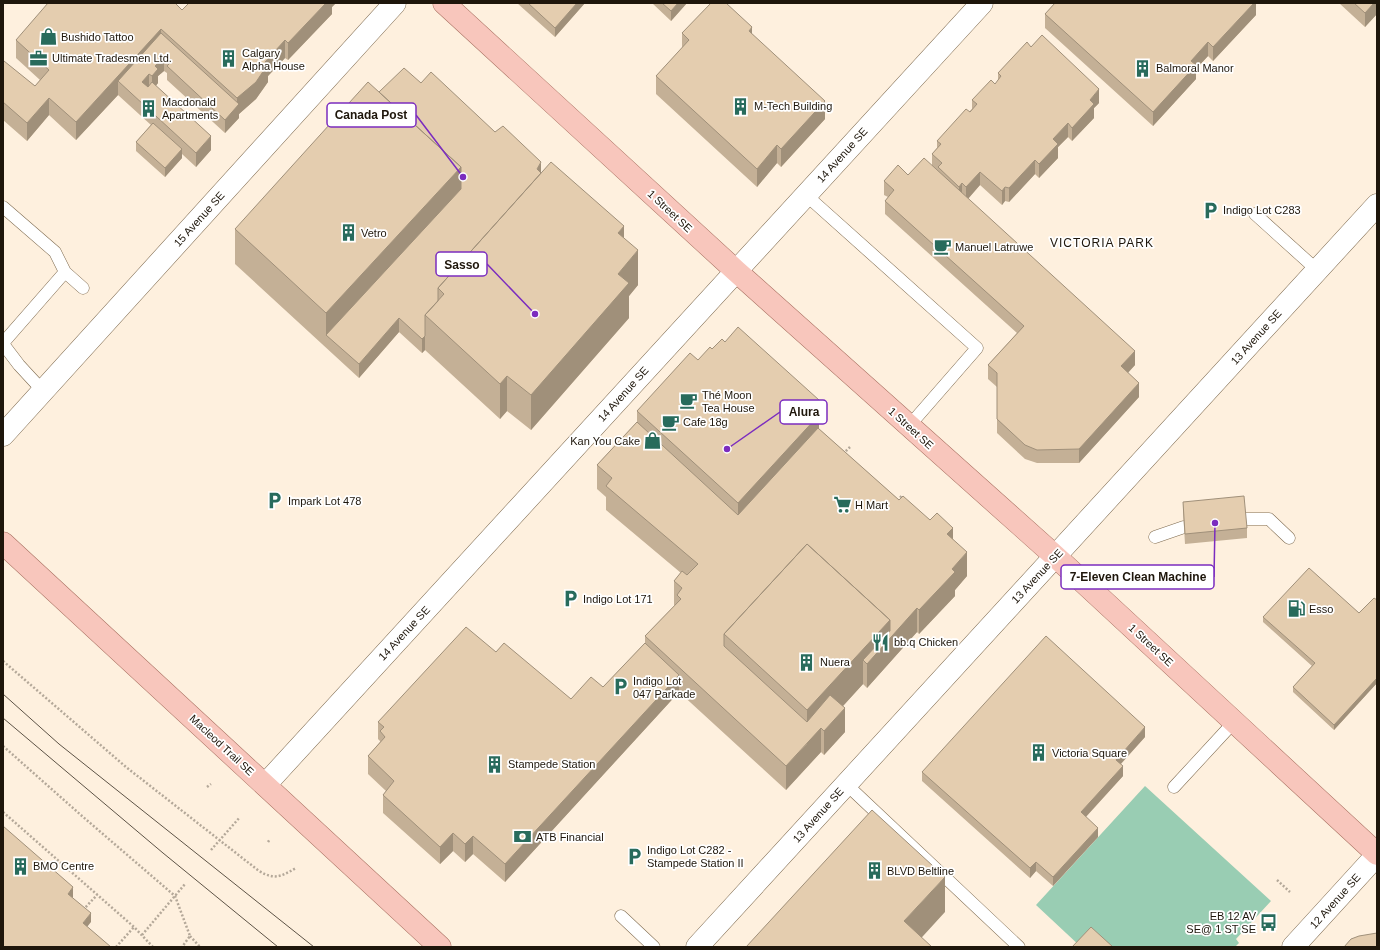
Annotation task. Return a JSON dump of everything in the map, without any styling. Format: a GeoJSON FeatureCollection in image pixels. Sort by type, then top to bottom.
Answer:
{"type":"FeatureCollection","features":[{"type":"Feature","properties":{"kind":"main road","name":"1 Street SE"},"geometry":{"type":"LineString","coordinates":[[444,3],[736,271],[1055,556],[1377,854]]}},
{"type":"Feature","properties":{"kind":"main road","name":"Macleod Trail SE"},"geometry":{"type":"LineString","coordinates":[[3,543],[440,947]]}},
{"type":"Feature","properties":{"kind":"street","name":"15 Avenue SE"},"geometry":{"type":"LineString","coordinates":[[3,435],[396,3]]}},
{"type":"Feature","properties":{"kind":"street","name":"14 Avenue SE"},"geometry":{"type":"LineString","coordinates":[[265,785],[982,3]]}},
{"type":"Feature","properties":{"kind":"street","name":"13 Avenue SE"},"geometry":{"type":"LineString","coordinates":[[697,947],[1377,205]]}},
{"type":"Feature","properties":{"kind":"street","name":"12 Avenue SE"},"geometry":{"type":"LineString","coordinates":[[1293,947],[1377,854]]}},
{"type":"Feature","properties":{"kind":"lane"},"geometry":{"type":"LineString","coordinates":[[806,195],[977,348],[909,426]]}},
{"type":"Feature","properties":{"kind":"lane"},"geometry":{"type":"LineString","coordinates":[[3,207],[56,252],[64,272],[83,288]]}},
{"type":"Feature","properties":{"kind":"lane"},"geometry":{"type":"LineString","coordinates":[[1255,214],[1317,270]]}},
{"type":"Feature","properties":{"kind":"lane"},"geometry":{"type":"LineString","coordinates":[[43,391],[19,366],[3,344],[64,272]]}},
{"type":"Feature","properties":{"kind":"lane"},"geometry":{"type":"LineString","coordinates":[[1245,519],[1269,519],[1289,538]]}},
{"type":"Feature","properties":{"kind":"lane"},"geometry":{"type":"LineString","coordinates":[[1155,537],[1184,527]]}},
{"type":"Feature","properties":{"kind":"lane"},"geometry":{"type":"LineString","coordinates":[[1174,787],[1234,722]]}},
{"type":"Feature","properties":{"kind":"lane"},"geometry":{"type":"LineString","coordinates":[[846,784],[1019,947]]}},
{"type":"Feature","properties":{"kind":"lane"},"geometry":{"type":"LineString","coordinates":[[621,916],[654,947]]}},
{"type":"Feature","properties":{"kind":"path"},"geometry":{"type":"LineString","coordinates":[[841,456],[850,447]]}},
{"type":"Feature","properties":{"kind":"path"},"geometry":{"type":"LineString","coordinates":[[894,504],[902,495]]}},
{"type":"Feature","properties":{"kind":"path"},"geometry":{"type":"LineString","coordinates":[[3,661],[126,767],[259,871],[269,877],[283,876],[296,868]]}},
{"type":"Feature","properties":{"kind":"path"},"geometry":{"type":"LineString","coordinates":[[3,746],[175,896],[190,936],[200,947]]}},
{"type":"Feature","properties":{"kind":"path"},"geometry":{"type":"LineString","coordinates":[[207,787],[211,784]]}},
{"type":"Feature","properties":{"kind":"path"},"geometry":{"type":"LineString","coordinates":[[3,812],[134,927],[153,947]]}},
{"type":"Feature","properties":{"kind":"path"},"geometry":{"type":"LineString","coordinates":[[212,850],[240,817]]}},
{"type":"Feature","properties":{"kind":"path"},"geometry":{"type":"LineString","coordinates":[[1277,880],[1290,892]]}},
{"type":"Feature","properties":{"kind":"path"},"geometry":{"type":"LineString","coordinates":[[142,935],[185,884]]}},
{"type":"Feature","properties":{"kind":"path"},"geometry":{"type":"LineString","coordinates":[[80,913],[97,895]]}},
{"type":"Feature","properties":{"kind":"path"},"geometry":{"type":"LineString","coordinates":[[116,947],[134,927]]}},
{"type":"Feature","properties":{"kind":"path"},"geometry":{"type":"LineString","coordinates":[[182,947],[190,936]]}},
{"type":"Feature","properties":{"kind":"green space"},"geometry":{"type":"Polygon","coordinates":[[[1145,786],[1271,901],[1236,939],[1239,943],[1235,947],[1081,947],[1036,905],[1145,786]]]}},
{"type":"Feature","properties":{"kind":"building","name":"Calgary Alpha House"},"geometry":{"type":"Polygon","coordinates":[[[48,3],[175,3],[182,10],[189,3],[326,3],[288,43],[285,40],[265,62],[268,64],[256,82],[237,98],[161,29],[76,122],[49,98],[27,123],[3,102],[3,62],[4,61],[35,86],[49,70],[16,40],[48,3]]]}},
{"type":"Feature","properties":{"kind":"building"},"geometry":{"type":"Polygon","coordinates":[[[528,3],[577,3],[555,28],[528,3]]]}},
{"type":"Feature","properties":{"kind":"building"},"geometry":{"type":"Polygon","coordinates":[[[662,3],[678,3],[671,11],[662,3]]]}},
{"type":"Feature","properties":{"kind":"building","name":"M-Tech Building"},"geometry":{"type":"Polygon","coordinates":[[[711,3],[726,3],[752,27],[749,31],[825,101],[781,149],[777,145],[757,169],[656,76],[689,40],[682,33],[711,3]]]}},
{"type":"Feature","properties":{"kind":"building","name":"Balmoral Manor"},"geometry":{"type":"Polygon","coordinates":[[[1055,3],[1254,3],[1213,47],[1208,42],[1191,61],[1196,65],[1153,112],[1045,14],[1055,3]]]}},
{"type":"Feature","properties":{"kind":"building"},"geometry":{"type":"Polygon","coordinates":[[[1354,3],[1374,3],[1365,13],[1354,3]]]}},
{"type":"Feature","properties":{"kind":"building"},"geometry":{"type":"Polygon","coordinates":[[[161,33],[239,104],[225,120],[167,66],[170,63],[164,57],[155,66],[158,69],[152,76],[149,74],[142,82],[148,87],[152,82],[211,136],[196,153],[118,81],[161,33]]]}},
{"type":"Feature","properties":{"kind":"building"},"geometry":{"type":"Polygon","coordinates":[[[1042,35],[1099,89],[1090,100],[1094,104],[1072,128],[1068,123],[1053,139],[1058,144],[1039,164],[1035,160],[1009,188],[1005,187],[1002,191],[980,172],[966,187],[962,183],[959,187],[938,167],[942,163],[932,154],[941,144],[937,141],[966,109],[970,112],[977,104],[972,100],[991,80],[995,84],[1001,76],[998,73],[1027,42],[1031,47],[1042,35]]]}},
{"type":"Feature","properties":{"kind":"building"},"geometry":{"type":"Polygon","coordinates":[[[404,68],[421,83],[431,72],[495,132],[503,126],[541,162],[537,169],[541,173],[438,288],[438,301],[425,315],[425,336],[422,339],[399,318],[359,364],[326,335],[461,189],[461,167],[379,92],[404,68]]]}},
{"type":"Feature","properties":{"kind":"building","name":"Vetro"},"geometry":{"type":"Polygon","coordinates":[[[368,82],[461,167],[326,313],[235,229],[368,82]]]}},
{"type":"Feature","properties":{"kind":"building"},"geometry":{"type":"Polygon","coordinates":[[[153,123],[182,149],[165,168],[136,142],[153,123]]]}},
{"type":"Feature","properties":{"kind":"building"},"geometry":{"type":"Polygon","coordinates":[[[924,158],[1135,351],[1121,366],[1139,383],[1079,449],[1037,450],[1025,445],[997,419],[997,373],[988,365],[1024,326],[885,201],[894,190],[884,181],[898,165],[908,175],[924,158]]]}},
{"type":"Feature","properties":{"kind":"building"},"geometry":{"type":"Polygon","coordinates":[[[551,162],[624,226],[618,233],[638,250],[618,274],[629,283],[531,395],[507,376],[500,384],[425,315],[444,294],[438,288],[551,162]]]}},
{"type":"Feature","properties":{"kind":"building"},"geometry":{"type":"Polygon","coordinates":[[[738,327],[819,400],[810,410],[818,416],[738,503],[637,411],[690,353],[698,360],[710,347],[712,349],[722,339],[725,342],[738,327]]]}},
{"type":"Feature","properties":{"kind":"building"},"geometry":{"type":"Polygon","coordinates":[[[637,422],[738,515],[818,428],[899,500],[903,496],[930,520],[937,513],[953,528],[947,534],[967,552],[952,569],[955,572],[919,610],[917,608],[867,664],[863,660],[890,631],[890,620],[807,544],[724,634],[724,646],[807,722],[830,695],[845,708],[824,731],[821,728],[786,766],[645,636],[681,599],[677,595],[682,588],[674,581],[682,571],[687,575],[698,564],[606,486],[612,478],[597,465],[637,422]]]}},
{"type":"Feature","properties":{"kind":"building"},"geometry":{"type":"Polygon","coordinates":[[[1244,496],[1247,528],[1185,534],[1183,502],[1244,496]]]}},
{"type":"Feature","properties":{"kind":"building","name":"Nuera"},"geometry":{"type":"Polygon","coordinates":[[[807,544],[890,620],[807,710],[724,634],[807,544]]]}},
{"type":"Feature","properties":{"kind":"building"},"geometry":{"type":"Polygon","coordinates":[[[1309,568],[1359,613],[1374,598],[1377,600],[1377,678],[1334,725],[1293,687],[1315,663],[1263,617],[1309,568]]]}},
{"type":"Feature","properties":{"kind":"building","name":"Stampede Station"},"geometry":{"type":"Polygon","coordinates":[[[466,627],[496,652],[504,643],[571,699],[591,677],[603,687],[645,643],[679,675],[505,864],[473,836],[465,844],[453,833],[440,847],[383,795],[394,781],[368,756],[385,737],[380,731],[384,727],[378,722],[466,627]]]}},
{"type":"Feature","properties":{"kind":"building","name":"Victoria Square"},"geometry":{"type":"Polygon","coordinates":[[[1046,636],[1145,727],[1116,760],[1123,766],[1081,812],[1098,828],[1053,877],[1036,862],[1030,868],[922,772],[1046,636]]]}},
{"type":"Feature","properties":{"kind":"building"},"geometry":{"type":"Polygon","coordinates":[[[872,810],[945,877],[904,921],[932,947],[746,947],[872,810]]]}},
{"type":"Feature","properties":{"kind":"building","name":"BMO Centre"},"geometry":{"type":"Polygon","coordinates":[[[3,826],[73,887],[68,894],[91,913],[83,923],[111,947],[3,947],[3,826]]]}},
{"type":"Feature","properties":{"kind":"building"},"geometry":{"type":"Polygon","coordinates":[[[1091,927],[1113,947],[1072,947],[1091,927]]]}},
{"type":"Feature","properties":{"kind":"building"},"geometry":{"type":"Polygon","coordinates":[[[1377,933],[1377,947],[1344,947],[1351,939],[1377,933]]]}},
{"type":"Feature","properties":{"kind":"tram line"},"geometry":{"type":"LineString","coordinates":[[3,694],[59,744],[314,947]]}},
{"type":"Feature","properties":{"kind":"tram line"},"geometry":{"type":"LineString","coordinates":[[3,718],[163,853],[278,947]]}},
{"type":"Feature","properties":{"kind":"place","name":"Bushido Tattoo"},"geometry":{"type":"Point","coordinates":[48,37]}},
{"type":"Feature","properties":{"kind":"place","name":"Ultimate Tradesmen Ltd."},"geometry":{"type":"Point","coordinates":[39,58]}},
{"type":"Feature","properties":{"kind":"place","name":"Calgary Alpha House"},"geometry":{"type":"Point","coordinates":[229,59]}},
{"type":"Feature","properties":{"kind":"place","name":"Balmoral Manor"},"geometry":{"type":"Point","coordinates":[1143,68]}},
{"type":"Feature","properties":{"kind":"place","name":"M-Tech Building"},"geometry":{"type":"Point","coordinates":[741,106]}},
{"type":"Feature","properties":{"kind":"place","name":"Macdonald Apartments"},"geometry":{"type":"Point","coordinates":[149,108]}},
{"type":"Feature","properties":{"kind":"place","name":"Canada Post"},"geometry":{"type":"Point","coordinates":[463,177]}},
{"type":"Feature","properties":{"kind":"place","name":"Indigo Lot C283"},"geometry":{"type":"Point","coordinates":[1210,210]}},
{"type":"Feature","properties":{"kind":"place","name":"Vetro"},"geometry":{"type":"Point","coordinates":[348,233]}},
{"type":"Feature","properties":{"kind":"place","name":"Manuel Latruwe"},"geometry":{"type":"Point","coordinates":[942,247]}},
{"type":"Feature","properties":{"kind":"place","name":"Sasso"},"geometry":{"type":"Point","coordinates":[535,314]}},
{"type":"Feature","properties":{"kind":"place","name":"Thé Moon Tea House"},"geometry":{"type":"Point","coordinates":[689,401]}},
{"type":"Feature","properties":{"kind":"place","name":"Cafe 18g"},"geometry":{"type":"Point","coordinates":[670,422]}},
{"type":"Feature","properties":{"kind":"place","name":"Kan You Cake"},"geometry":{"type":"Point","coordinates":[653,441]}},
{"type":"Feature","properties":{"kind":"place","name":"Alura"},"geometry":{"type":"Point","coordinates":[727,449]}},
{"type":"Feature","properties":{"kind":"place","name":"Impark Lot 478"},"geometry":{"type":"Point","coordinates":[275,501]}},
{"type":"Feature","properties":{"kind":"place","name":"H Mart"},"geometry":{"type":"Point","coordinates":[842,505]}},
{"type":"Feature","properties":{"kind":"place","name":"7-Eleven Clean Machine"},"geometry":{"type":"Point","coordinates":[1215,523]}},
{"type":"Feature","properties":{"kind":"place","name":"Indigo Lot 171"},"geometry":{"type":"Point","coordinates":[570,599]}},
{"type":"Feature","properties":{"kind":"place","name":"Esso"},"geometry":{"type":"Point","coordinates":[1296,609]}},
{"type":"Feature","properties":{"kind":"place","name":"bb.q Chicken"},"geometry":{"type":"Point","coordinates":[881,642]}},
{"type":"Feature","properties":{"kind":"place","name":"Nuera"},"geometry":{"type":"Point","coordinates":[807,662]}},
{"type":"Feature","properties":{"kind":"place","name":"Indigo Lot 047 Parkade"},"geometry":{"type":"Point","coordinates":[620,687]}},
{"type":"Feature","properties":{"kind":"place","name":"Victoria Square"},"geometry":{"type":"Point","coordinates":[1039,753]}},
{"type":"Feature","properties":{"kind":"place","name":"Stampede Station"},"geometry":{"type":"Point","coordinates":[495,764]}},
{"type":"Feature","properties":{"kind":"place","name":"ATB Financial"},"geometry":{"type":"Point","coordinates":[523,837]}},
{"type":"Feature","properties":{"kind":"place","name":"Indigo Lot C282 - Stampede Station II"},"geometry":{"type":"Point","coordinates":[634,856]}},
{"type":"Feature","properties":{"kind":"place","name":"BMO Centre"},"geometry":{"type":"Point","coordinates":[20,866]}},
{"type":"Feature","properties":{"kind":"place","name":"BLVD Beltline"},"geometry":{"type":"Point","coordinates":[874,871]}},
{"type":"Feature","properties":{"kind":"place","name":"EB 12 AV SE@ 1 ST SE"},"geometry":{"type":"Point","coordinates":[1269,922]}},
{"type":"Feature","properties":{"kind":"district","name":"VICTORIA PARK"},"geometry":{"type":"Point","coordinates":[1102,243]}}]}
